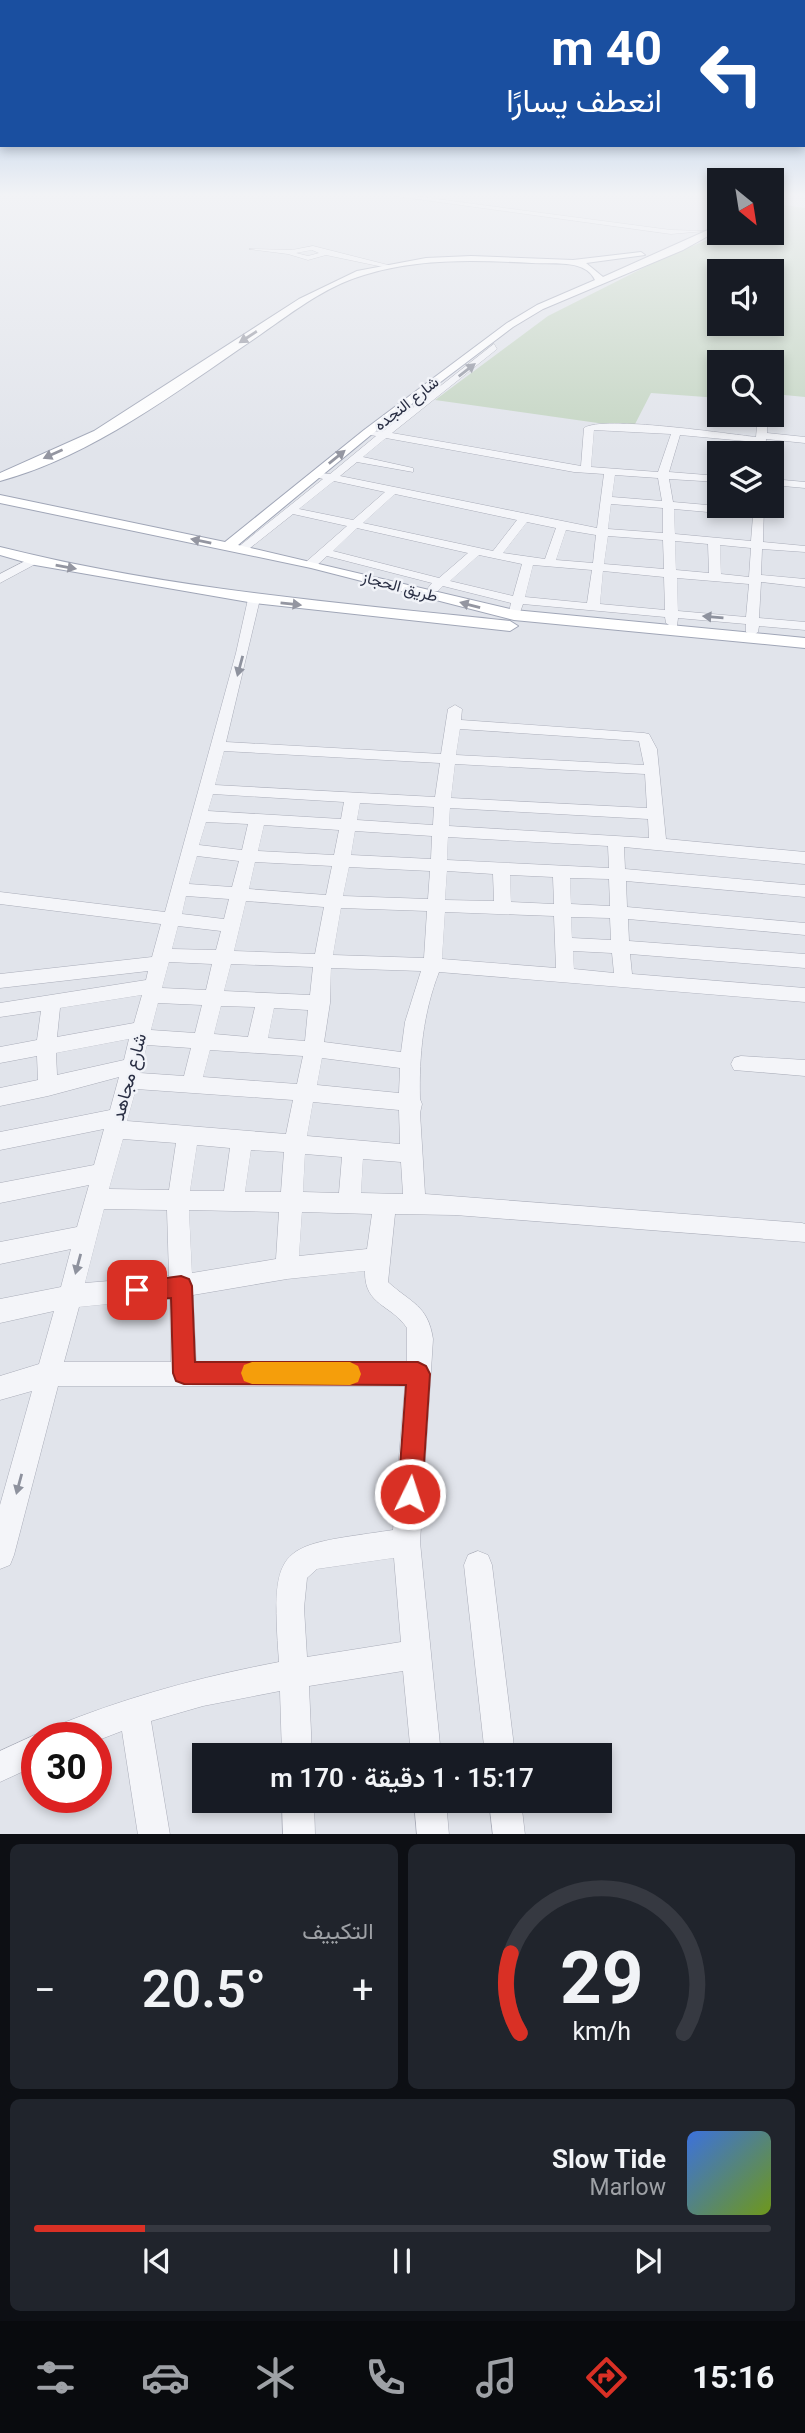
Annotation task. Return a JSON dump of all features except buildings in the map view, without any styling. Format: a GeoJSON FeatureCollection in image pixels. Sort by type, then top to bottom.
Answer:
{"type":"FeatureCollection","features":[{"type":"Feature","properties":{"kind":"main road"},"geometry":{"type":"LineString","coordinates":[[0,477],[82,441],[145,405],[324,290],[344,282]]}},
{"type":"Feature","properties":{"kind":"main road","name":"شارع النجده"},"geometry":{"type":"LineString","coordinates":[[234,548],[316,474],[481,344],[540,307],[599,282]]}},
{"type":"Feature","properties":{"kind":"main road","name":"طريق الحجاز"},"geometry":{"type":"LineString","coordinates":[[0,499],[311,564],[426,593],[671,630],[805,643]]}},
{"type":"Feature","properties":{"kind":"main road","name":"طريق الحجاز"},"geometry":{"type":"LineString","coordinates":[[0,551],[35,561],[254,600],[805,653]]}},
{"type":"Feature","properties":{"kind":"main road"},"geometry":{"type":"LineString","coordinates":[[331,608],[359,605],[377,597],[381,586],[369,577]]}},
{"type":"Feature","properties":{"kind":"main road"},"geometry":{"type":"LineString","coordinates":[[426,593],[414,596],[409,606],[428,618]]}},
{"type":"Feature","properties":{"kind":"street"},"geometry":{"type":"LineString","coordinates":[[234,548],[290,510],[494,347],[481,344]]}},
{"type":"Feature","properties":{"kind":"street"},"geometry":{"type":"LineString","coordinates":[[586,470],[590,427],[805,440]]}},
{"type":"Feature","properties":{"kind":"street"},"geometry":{"type":"LineString","coordinates":[[761,438],[762,427]]}},
{"type":"Feature","properties":{"kind":"street"},"geometry":{"type":"LineString","coordinates":[[368,432],[586,470],[707,478]]}},
{"type":"Feature","properties":{"kind":"street"},"geometry":{"type":"LineString","coordinates":[[671,630],[668,505],[663,474],[676,432]]}},
{"type":"Feature","properties":{"kind":"street"},"geometry":{"type":"LineString","coordinates":[[354,458],[409,470]]}},
{"type":"Feature","properties":{"kind":"street"},"geometry":{"type":"LineString","coordinates":[[593,607],[610,470]]}},
{"type":"Feature","properties":{"kind":"street"},"geometry":{"type":"LineString","coordinates":[[316,474],[523,519],[602,533],[805,550]]}},
{"type":"Feature","properties":{"kind":"street"},"geometry":{"type":"LineString","coordinates":[[784,483],[805,485]]}},
{"type":"Feature","properties":{"kind":"street"},"geometry":{"type":"LineString","coordinates":[[311,564],[393,490]]}},
{"type":"Feature","properties":{"kind":"street"},"geometry":{"type":"LineString","coordinates":[[606,500],[707,507]]}},
{"type":"Feature","properties":{"kind":"street"},"geometry":{"type":"LineString","coordinates":[[290,510],[528,562],[805,583]]}},
{"type":"Feature","properties":{"kind":"street"},"geometry":{"type":"LineString","coordinates":[[751,638],[758,518]]}},
{"type":"Feature","properties":{"kind":"street"},"geometry":{"type":"LineString","coordinates":[[495,556],[523,519]]}},
{"type":"Feature","properties":{"kind":"street"},"geometry":{"type":"LineString","coordinates":[[549,564],[562,526]]}},
{"type":"Feature","properties":{"kind":"street"},"geometry":{"type":"LineString","coordinates":[[714,541],[715,578]]}},
{"type":"Feature","properties":{"kind":"street"},"geometry":{"type":"LineString","coordinates":[[324,552],[440,582],[516,608],[593,607],[805,626]]}},
{"type":"Feature","properties":{"kind":"street"},"geometry":{"type":"LineString","coordinates":[[426,593],[476,552]]}},
{"type":"Feature","properties":{"kind":"street"},"geometry":{"type":"LineString","coordinates":[[3,574],[35,561]]}},
{"type":"Feature","properties":{"kind":"street"},"geometry":{"type":"LineString","coordinates":[[516,608],[528,562]]}},
{"type":"Feature","properties":{"kind":"street","name":"شارع مجاهد"},"geometry":{"type":"LineString","coordinates":[[0,1555],[180,889],[254,600]]}},
{"type":"Feature","properties":{"kind":"street"},"geometry":{"type":"LineString","coordinates":[[414,1203],[409,1061],[421,989],[433,965],[442,803],[455,716],[638,735],[648,740],[658,844]]}},
{"type":"Feature","properties":{"kind":"street"},"geometry":{"type":"LineString","coordinates":[[218,746],[651,770]]}},
{"type":"Feature","properties":{"kind":"street"},"geometry":{"type":"LineString","coordinates":[[206,789],[654,814]]}},
{"type":"Feature","properties":{"kind":"street"},"geometry":{"type":"LineString","coordinates":[[287,1269],[295,1142],[307,1092],[321,1003],[323,960],[353,798]]}},
{"type":"Feature","properties":{"kind":"street"},"geometry":{"type":"LineString","coordinates":[[537,809],[539,837]]}},
{"type":"Feature","properties":{"kind":"street"},"geometry":{"type":"LineString","coordinates":[[199,816],[257,822],[658,844],[805,858]]}},
{"type":"Feature","properties":{"kind":"street"},"geometry":{"type":"LineString","coordinates":[[191,1086],[215,999],[257,822]]}},
{"type":"Feature","properties":{"kind":"street"},"geometry":{"type":"LineString","coordinates":[[616,842],[617,912],[624,980]]}},
{"type":"Feature","properties":{"kind":"street"},"geometry":{"type":"LineString","coordinates":[[190,850],[247,856],[616,874],[805,891]]}},
{"type":"Feature","properties":{"kind":"street"},"geometry":{"type":"LineString","coordinates":[[501,869],[503,907]]}},
{"type":"Feature","properties":{"kind":"street"},"geometry":{"type":"LineString","coordinates":[[561,871],[565,911],[565,975]]}},
{"type":"Feature","properties":{"kind":"street"},"geometry":{"type":"LineString","coordinates":[[180,889],[334,902],[617,912],[805,929]]}},
{"type":"Feature","properties":{"kind":"street"},"geometry":{"type":"LineString","coordinates":[[0,898],[232,926]]}},
{"type":"Feature","properties":{"kind":"street"},"geometry":{"type":"LineString","coordinates":[[566,944],[805,961]]}},
{"type":"Feature","properties":{"kind":"street"},"geometry":{"type":"LineString","coordinates":[[0,981],[160,959],[225,958],[433,965],[805,995]]}},
{"type":"Feature","properties":{"kind":"street"},"geometry":{"type":"LineString","coordinates":[[0,1010],[152,990],[215,999],[321,1003]]}},
{"type":"Feature","properties":{"kind":"street"},"geometry":{"type":"LineString","coordinates":[[256,1046],[266,1002]]}},
{"type":"Feature","properties":{"kind":"street"},"geometry":{"type":"LineString","coordinates":[[48,1088],[46,1048],[51,1003]]}},
{"type":"Feature","properties":{"kind":"street"},"geometry":{"type":"LineString","coordinates":[[0,1055],[141,1033],[409,1061]]}},
{"type":"Feature","properties":{"kind":"street"},"geometry":{"type":"LineString","coordinates":[[741,1064],[805,1068]]}},
{"type":"Feature","properties":{"kind":"street"},"geometry":{"type":"LineString","coordinates":[[0,1097],[130,1073],[191,1086],[307,1092],[412,1104]]}},
{"type":"Feature","properties":{"kind":"street"},"geometry":{"type":"LineString","coordinates":[[0,1141],[116,1123],[188,1135],[412,1154]]}},
{"type":"Feature","properties":{"kind":"street"},"geometry":{"type":"LineString","coordinates":[[184,1373],[178,1201],[188,1135]]}},
{"type":"Feature","properties":{"kind":"street"},"geometry":{"type":"LineString","coordinates":[[233,1202],[242,1139]]}},
{"type":"Feature","properties":{"kind":"street"},"geometry":{"type":"LineString","coordinates":[[349,1203],[353,1148]]}},
{"type":"Feature","properties":{"kind":"street"},"geometry":{"type":"LineString","coordinates":[[0,1193],[103,1173]]}},
{"type":"Feature","properties":{"kind":"street"},"geometry":{"type":"LineString","coordinates":[[96,1199],[414,1203],[802,1233]]}},
{"type":"Feature","properties":{"kind":"street"},"geometry":{"type":"LineString","coordinates":[[385,1203],[376,1281],[379,1289],[411,1310],[419,1327],[407,1542],[425,1743]]}},
{"type":"Feature","properties":{"kind":"street"},"geometry":{"type":"LineString","coordinates":[[0,1253],[86,1236]]}},
{"type":"Feature","properties":{"kind":"street"},"geometry":{"type":"LineString","coordinates":[[0,1311],[70,1296],[181,1286],[287,1269],[378,1259]]}},
{"type":"Feature","properties":{"kind":"street"},"geometry":{"type":"LineString","coordinates":[[0,1388],[49,1374],[418,1374]]}},
{"type":"Feature","properties":{"kind":"street"},"geometry":{"type":"LineString","coordinates":[[297,1743],[292,1575],[300,1563],[313,1556],[407,1542]]}},
{"type":"Feature","properties":{"kind":"street"},"geometry":{"type":"LineString","coordinates":[[478,1565],[499,1743]]}},
{"type":"Feature","properties":{"kind":"street"},"geometry":{"type":"LineString","coordinates":[[105,1722],[203,1691],[417,1654]]}},
{"type":"Feature","properties":{"kind":"street"},"geometry":{"type":"LineString","coordinates":[[134,1711],[154,1834]]}},
{"type":"Feature","properties":{"kind":"street"},"geometry":{"type":"LineString","coordinates":[[0,1768],[21,1757]]}},
{"type":"Feature","properties":{"kind":"street"},"geometry":{"type":"LineString","coordinates":[[298,1813],[299,1834]]}},
{"type":"Feature","properties":{"kind":"street"},"geometry":{"type":"LineString","coordinates":[[431,1813],[433,1834]]}},
{"type":"Feature","properties":{"kind":"street"},"geometry":{"type":"LineString","coordinates":[[506,1813],[509,1834]]}},
{"type":"Feature","properties":{"kind":"green space"},"geometry":{"type":"Polygon","coordinates":[[[616,282],[707,282],[707,336],[784,336],[784,282],[805,282],[805,397],[784,395],[784,350],[707,350],[707,397],[651,393],[633,428],[435,400],[548,316],[616,282]]]}},
{"type":"Feature","properties":{"kind":"slow traffic"},"geometry":{"type":"LineString","coordinates":[[252,1373],[350,1374]]}},
{"type":"Feature","properties":{"kind":"route"},"geometry":{"type":"LineString","coordinates":[[137,1290],[181,1286],[184,1373],[418,1374],[410,1494]]}}]}
